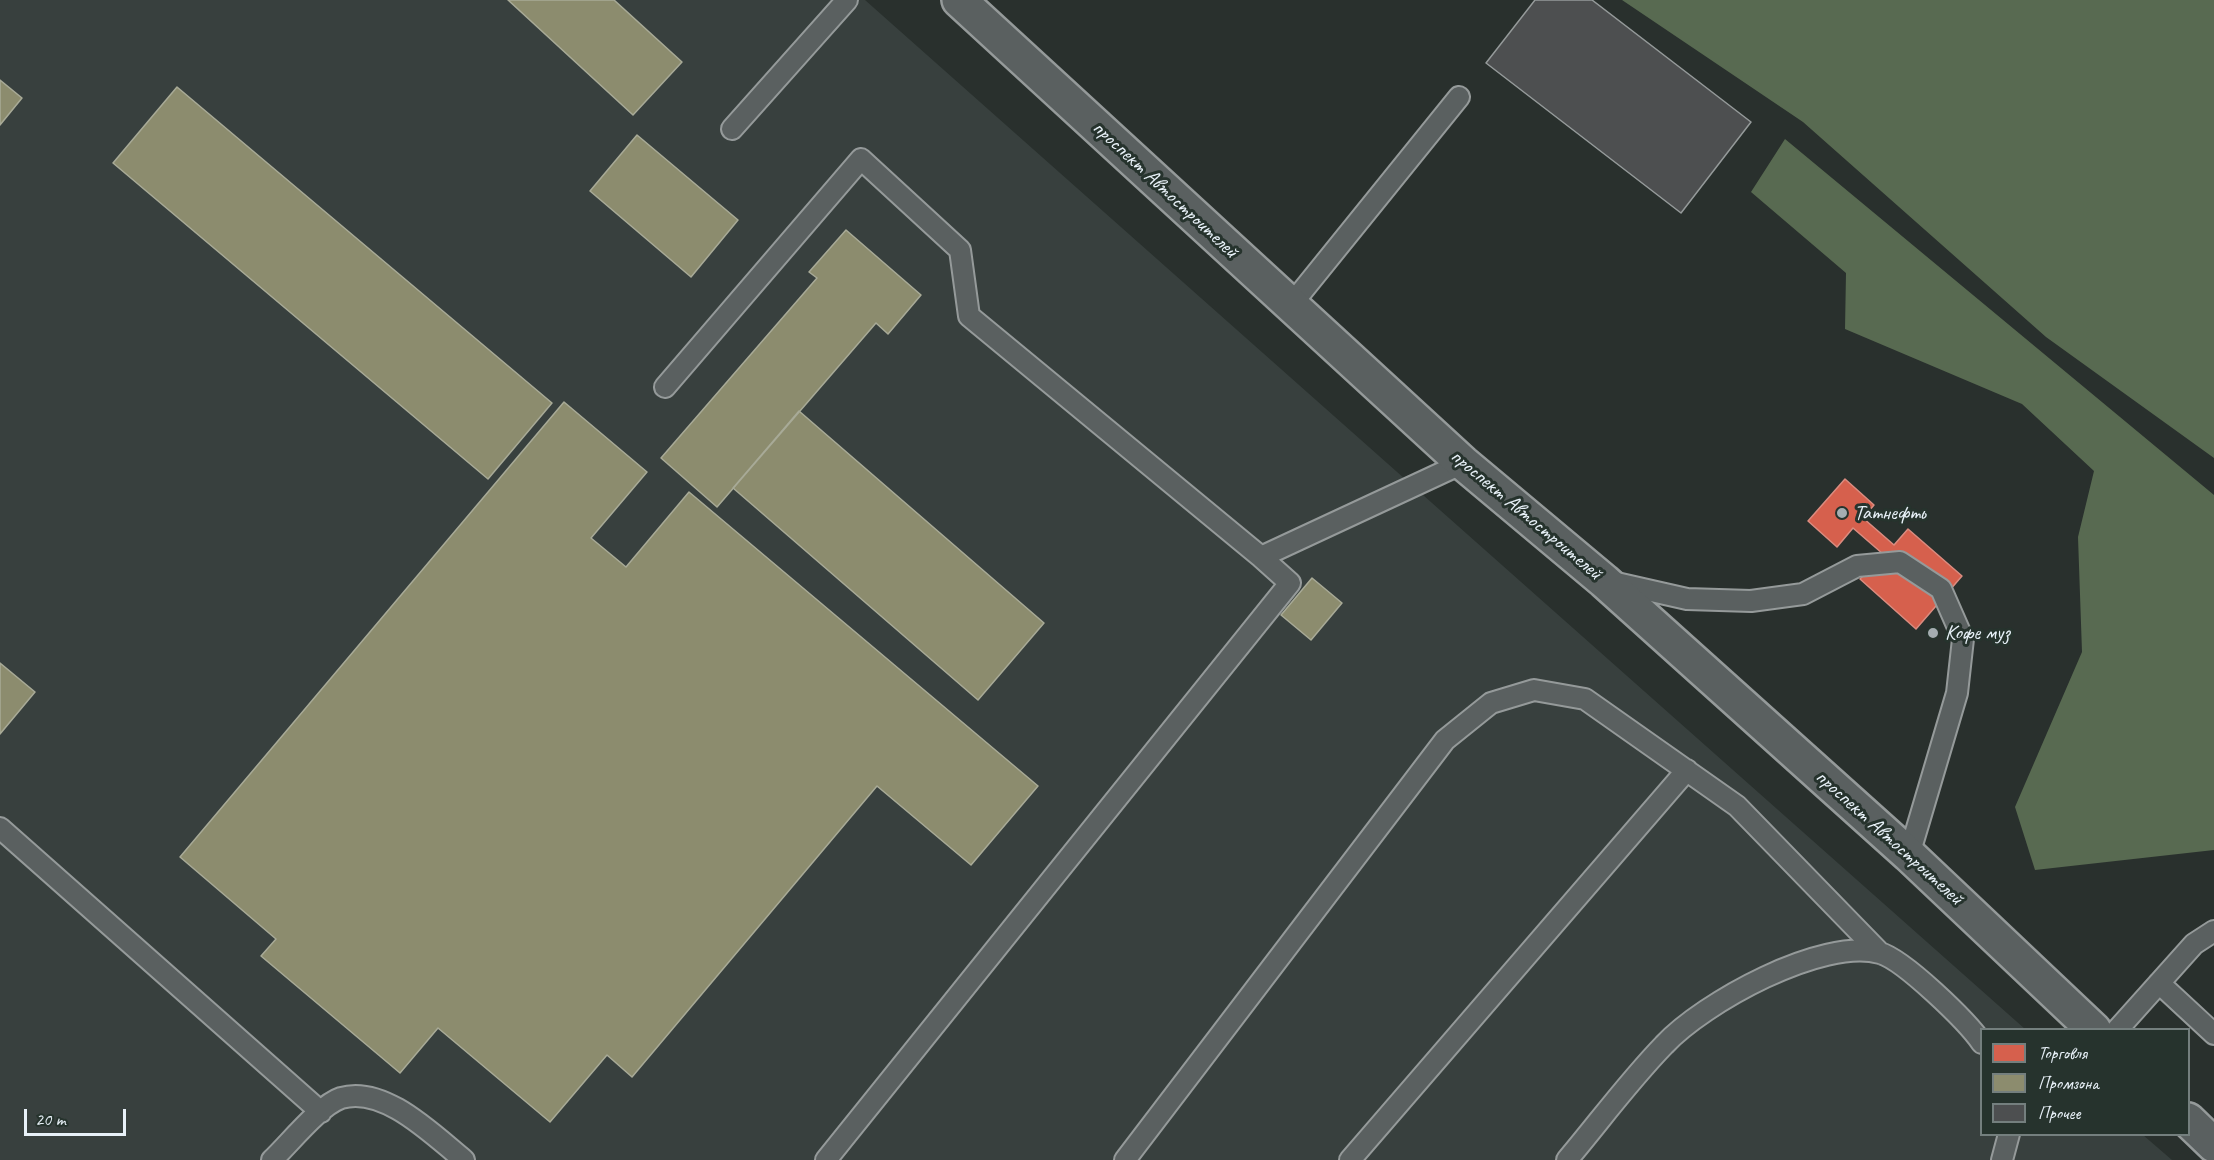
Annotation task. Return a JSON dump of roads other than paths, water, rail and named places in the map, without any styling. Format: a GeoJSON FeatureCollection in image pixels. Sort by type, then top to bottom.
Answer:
{"type":"FeatureCollection","features":[{"type":"Feature","properties":{"kind":"main road","name":"проспект Автостроителей"},"geometry":{"type":"LineString","coordinates":[[959,0],[1463,463],[1604,581],[1909,855],[2093,1028]]}},
{"type":"Feature","properties":{"kind":"main road"},"geometry":{"type":"LineString","coordinates":[[2190,1122],[2214,1145]]}},
{"type":"Feature","properties":{"kind":"lane"},"geometry":{"type":"LineString","coordinates":[[732,129],[847,0]]}},
{"type":"Feature","properties":{"kind":"lane"},"geometry":{"type":"LineString","coordinates":[[1291,305],[1459,97]]}},
{"type":"Feature","properties":{"kind":"lane"},"geometry":{"type":"LineString","coordinates":[[665,387],[861,159],[960,250],[969,316],[1261,557],[1290,584],[826,1160]]}},
{"type":"Feature","properties":{"kind":"lane"},"geometry":{"type":"LineString","coordinates":[[1261,557],[1463,463]]}},
{"type":"Feature","properties":{"kind":"lane"},"geometry":{"type":"LineString","coordinates":[[1604,581],[1687,599],[1751,601],[1803,594],[1857,566],[1900,562],[1941,589],[1963,639],[1957,693],[1909,855]]}},
{"type":"Feature","properties":{"kind":"lane"},"geometry":{"type":"LineString","coordinates":[[1125,1160],[1445,740],[1491,703],[1534,690],[1585,699],[1737,806],[1880,953],[1929,986],[1980,1041]]}},
{"type":"Feature","properties":{"kind":"lane"},"geometry":{"type":"LineString","coordinates":[[1350,1160],[1687,770]]}},
{"type":"Feature","properties":{"kind":"lane"},"geometry":{"type":"LineString","coordinates":[[0,828],[321,1112]]}},
{"type":"Feature","properties":{"kind":"lane"},"geometry":{"type":"LineString","coordinates":[[2118,1028],[2194,944],[2214,931]]}},
{"type":"Feature","properties":{"kind":"lane"},"geometry":{"type":"LineString","coordinates":[[1567,1160],[1665,1044],[1705,1012],[1778,970],[1831,952],[1880,953]]}},
{"type":"Feature","properties":{"kind":"lane"},"geometry":{"type":"LineString","coordinates":[[2158,983],[2214,1034]]}},
{"type":"Feature","properties":{"kind":"lane"},"geometry":{"type":"LineString","coordinates":[[272,1160],[321,1112],[340,1098],[371,1096],[406,1114],[464,1160]]}},
{"type":"Feature","properties":{"kind":"lane"},"geometry":{"type":"LineString","coordinates":[[2002,1160],[2008,1136]]}},
{"type":"Feature","properties":{"kind":"place","name":"Татнефть"},"geometry":{"type":"Point","coordinates":[1842,513]}},
{"type":"Feature","properties":{"kind":"place","name":"Кофе муз"},"geometry":{"type":"Point","coordinates":[1933,633]}}]}
